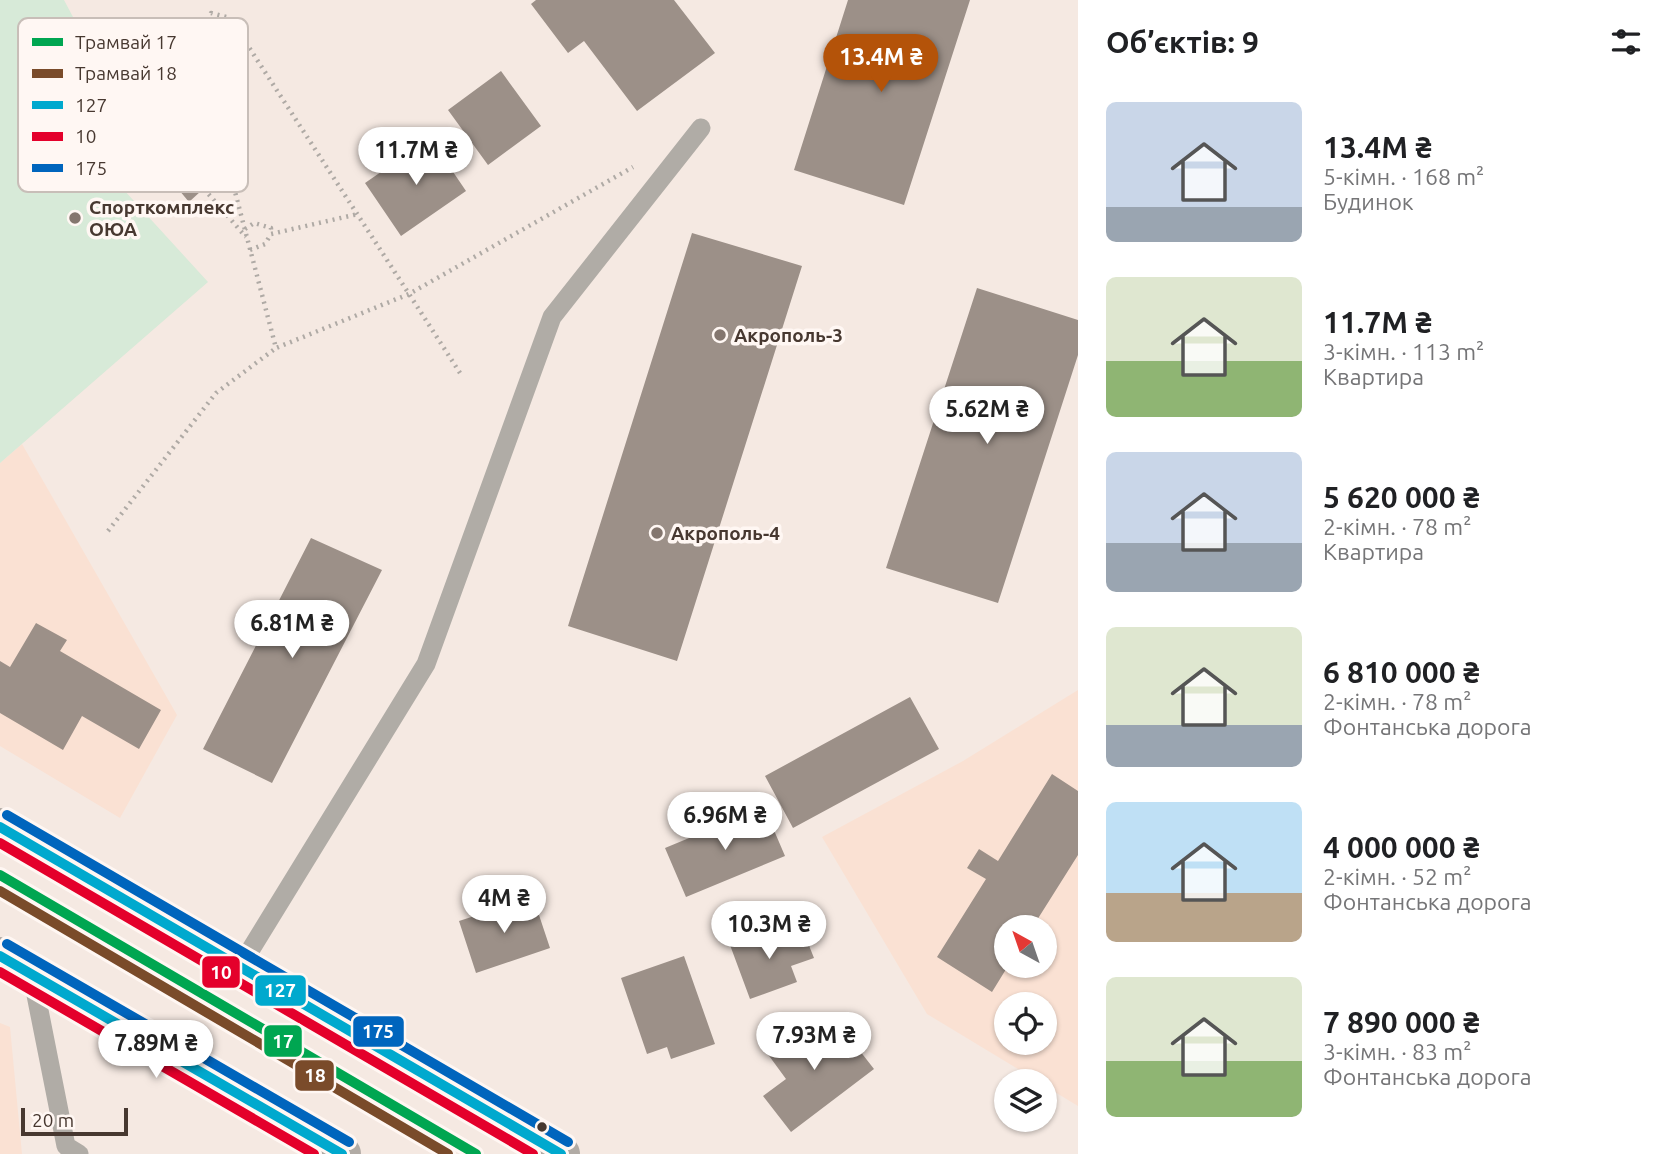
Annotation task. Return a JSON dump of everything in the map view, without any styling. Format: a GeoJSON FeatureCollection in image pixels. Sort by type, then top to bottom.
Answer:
{"type":"FeatureCollection","features":[{"type":"Feature","properties":{"kind":"main road"},"geometry":{"type":"LineString","coordinates":[[0,827],[561,1154]]}},
{"type":"Feature","properties":{"kind":"main road"},"geometry":{"type":"LineString","coordinates":[[16,965],[330,1151]]}},
{"type":"Feature","properties":{"kind":"lane"},"geometry":{"type":"LineString","coordinates":[[240,967],[426,664],[552,317],[701,128]]}},
{"type":"Feature","properties":{"kind":"lane"},"geometry":{"type":"LineString","coordinates":[[16,965],[66,1146],[79,1154]]}},
{"type":"Feature","properties":{"kind":"path"},"geometry":{"type":"LineString","coordinates":[[209,18],[211,13],[230,18]]}},
{"type":"Feature","properties":{"kind":"path"},"geometry":{"type":"LineString","coordinates":[[248,46],[460,373]]}},
{"type":"Feature","properties":{"kind":"path"},"geometry":{"type":"LineString","coordinates":[[108,531],[216,393],[276,348],[409,295],[640,163]]}},
{"type":"Feature","properties":{"kind":"path"},"geometry":{"type":"LineString","coordinates":[[207,192],[247,237]]}},
{"type":"Feature","properties":{"kind":"path"},"geometry":{"type":"LineString","coordinates":[[235,192],[276,348]]}},
{"type":"Feature","properties":{"kind":"path"},"geometry":{"type":"LineString","coordinates":[[271,234],[358,214]]}},
{"type":"Feature","properties":{"kind":"path"},"geometry":{"type":"LineString","coordinates":[[245,229],[254,223],[271,228],[271,234],[265,244],[250,250]]}},
{"type":"Feature","properties":{"kind":"shaded area"},"geometry":{"type":"Polygon","coordinates":[[[22,444],[177,715],[120,818],[0,746],[0,463],[22,444]]]}},
{"type":"Feature","properties":{"kind":"shaded area"},"geometry":{"type":"Polygon","coordinates":[[[1078,690],[1078,1106],[1057,1093],[1057,1069],[1018,1069],[995,1055],[1057,1055],[1057,992],[994,992],[994,1054],[927,1014],[822,837],[963,761],[1078,690]]]}},
{"type":"Feature","properties":{"kind":"shaded area"},"geometry":{"type":"Polygon","coordinates":[[[0,1023],[10,1027],[22,1154],[0,1154],[0,1023]]]}},
{"type":"Feature","properties":{"kind":"green space","name":"Спорткомплекс ОЮА"},"geometry":{"type":"Polygon","coordinates":[[[0,0],[64,0],[74,18],[18,18],[18,192],[126,192],[208,282],[0,463],[0,0]]]}},
{"type":"Feature","properties":{"kind":"building"},"geometry":{"type":"Polygon","coordinates":[[[536,0],[674,0],[715,53],[637,111],[584,41],[568,53],[531,4],[536,0]]]}},
{"type":"Feature","properties":{"kind":"building"},"geometry":{"type":"Polygon","coordinates":[[[848,0],[970,0],[904,205],[794,170],[848,0]]]}},
{"type":"Feature","properties":{"kind":"building"},"geometry":{"type":"Polygon","coordinates":[[[501,71],[541,126],[488,165],[448,110],[501,71]]]}},
{"type":"Feature","properties":{"kind":"building"},"geometry":{"type":"Polygon","coordinates":[[[430,138],[466,191],[401,236],[365,183],[430,138]]]}},
{"type":"Feature","properties":{"kind":"building"},"geometry":{"type":"Polygon","coordinates":[[[181,192],[200,192],[189,202],[181,192]]]}},
{"type":"Feature","properties":{"kind":"building"},"geometry":{"type":"Polygon","coordinates":[[[692,233],[802,266],[677,661],[568,626],[692,233]]]}},
{"type":"Feature","properties":{"kind":"building"},"geometry":{"type":"Polygon","coordinates":[[[977,288],[1078,320],[1078,355],[998,603],[886,568],[977,288]]]}},
{"type":"Feature","properties":{"kind":"building"},"geometry":{"type":"Polygon","coordinates":[[[311,538],[382,570],[272,783],[203,749],[311,538]]]}},
{"type":"Feature","properties":{"kind":"building"},"geometry":{"type":"Polygon","coordinates":[[[36,623],[67,640],[60,651],[161,710],[139,749],[82,716],[63,750],[0,713],[0,661],[10,667],[36,623]]]}},
{"type":"Feature","properties":{"kind":"building"},"geometry":{"type":"Polygon","coordinates":[[[910,697],[939,749],[793,828],[765,776],[910,697]]]}},
{"type":"Feature","properties":{"kind":"building"},"geometry":{"type":"Polygon","coordinates":[[[1052,774],[1078,791],[1078,855],[1040,915],[994,915],[994,978],[1001,978],[992,992],[937,957],[986,879],[967,868],[979,849],[998,861],[1052,774]]]}},
{"type":"Feature","properties":{"kind":"building"},"geometry":{"type":"Polygon","coordinates":[[[764,807],[785,856],[686,897],[665,848],[764,807]]]}},
{"type":"Feature","properties":{"kind":"building"},"geometry":{"type":"Polygon","coordinates":[[[533,897],[550,948],[476,973],[459,921],[533,897]]]}},
{"type":"Feature","properties":{"kind":"building"},"geometry":{"type":"Polygon","coordinates":[[[779,927],[786,946],[806,938],[814,958],[791,966],[797,982],[750,999],[730,945],[779,927]]]}},
{"type":"Feature","properties":{"kind":"building"},"geometry":{"type":"Polygon","coordinates":[[[684,956],[715,1044],[671,1059],[667,1047],[647,1054],[621,978],[684,956]]]}},
{"type":"Feature","properties":{"kind":"building"},"geometry":{"type":"Polygon","coordinates":[[[835,1019],[874,1069],[791,1132],[763,1096],[786,1079],[767,1053],[802,1026],[811,1037],[835,1019]]]}},
{"type":"Feature","properties":{"kind":"tram line","name":"17"},"geometry":{"type":"LineString","coordinates":[[0,875],[476,1154]]}},
{"type":"Feature","properties":{"kind":"tram line","name":"18"},"geometry":{"type":"LineString","coordinates":[[0,891],[448,1154]]}},
{"type":"Feature","properties":{"kind":"transit line","name":"175"},"geometry":{"type":"LineString","coordinates":[[7,815],[568,1142]]}},
{"type":"Feature","properties":{"kind":"transit line","name":"127"},"geometry":{"type":"LineString","coordinates":[[0,827],[561,1154]]}},
{"type":"Feature","properties":{"kind":"transit line","name":"10"},"geometry":{"type":"LineString","coordinates":[[0,843],[533,1154]]}},
{"type":"Feature","properties":{"kind":"transit line","name":"175"},"geometry":{"type":"LineString","coordinates":[[7,944],[349,1142]]}},
{"type":"Feature","properties":{"kind":"transit line","name":"127"},"geometry":{"type":"LineString","coordinates":[[0,956],[342,1154]]}},
{"type":"Feature","properties":{"kind":"transit line","name":"10"},"geometry":{"type":"LineString","coordinates":[[0,972],[314,1154]]}},
{"type":"Feature","properties":{"kind":"place","name":"Спорткомплекс ОЮА"},"geometry":{"type":"Point","coordinates":[75,218]}},
{"type":"Feature","properties":{"kind":"place","name":"Акрополь-3"},"geometry":{"type":"Point","coordinates":[720,335]}},
{"type":"Feature","properties":{"kind":"place","name":"Акрополь-4"},"geometry":{"type":"Point","coordinates":[657,533]}}]}
